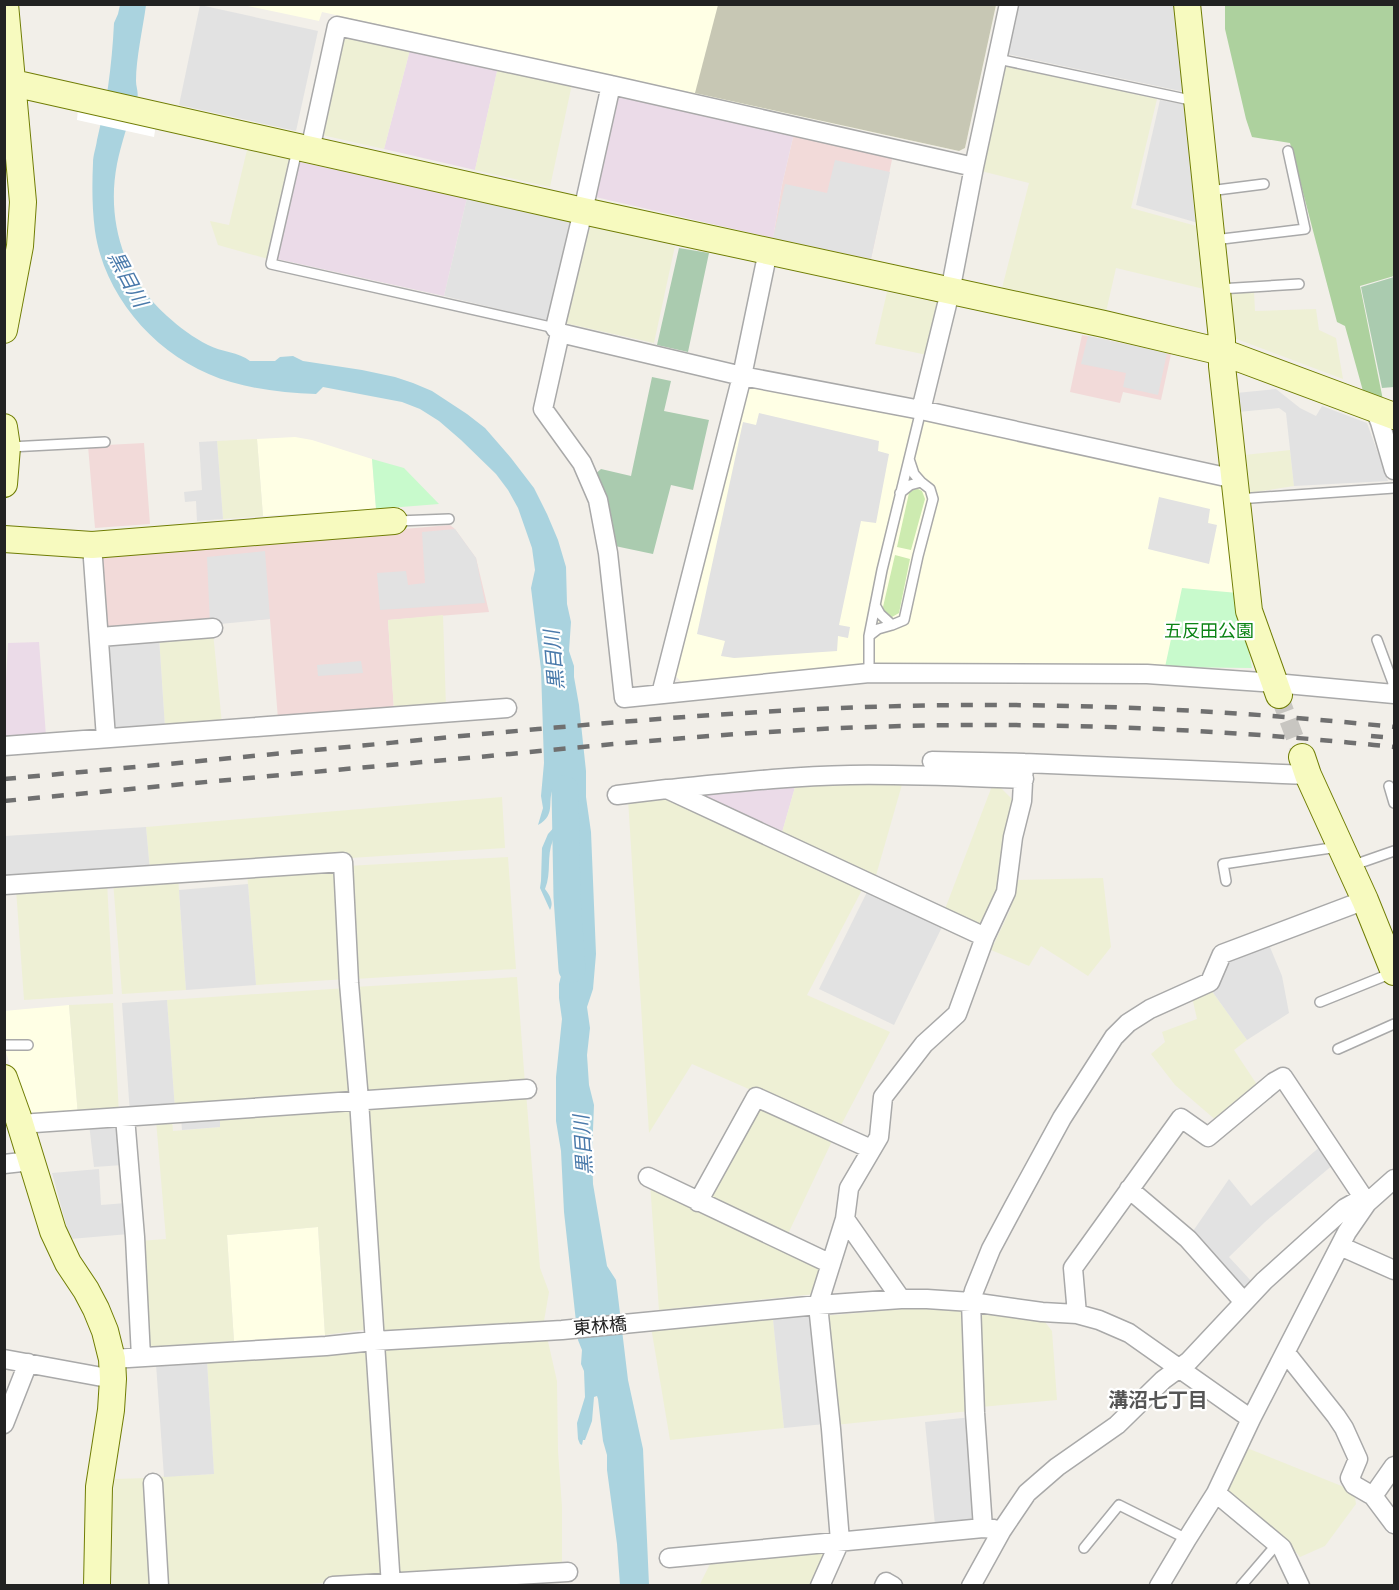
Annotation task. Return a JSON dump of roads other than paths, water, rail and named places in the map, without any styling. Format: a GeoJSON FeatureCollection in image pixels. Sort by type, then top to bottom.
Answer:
{"type":"FeatureCollection","features":[{"type":"Feature","properties":{"kind":"street"},"geometry":{"type":"LineString","coordinates":[[4,330],[9,281],[20,246],[23,202],[8,82],[5,4]]}},
{"type":"Feature","properties":{"kind":"street"},"geometry":{"type":"LineString","coordinates":[[921,410],[950,292],[1009,4]]}},
{"type":"Feature","properties":{"kind":"street"},"geometry":{"type":"LineString","coordinates":[[1187,4],[1222,339],[1222,366],[1249,611],[1277,689]]}},
{"type":"Feature","properties":{"kind":"street"},"geometry":{"type":"LineString","coordinates":[[304,148],[337,26],[974,167]]}},
{"type":"Feature","properties":{"kind":"street"},"geometry":{"type":"LineString","coordinates":[[8,82],[1222,352],[1384,412],[1380,422],[1395,470]]}},
{"type":"Feature","properties":{"kind":"street"},"geometry":{"type":"LineString","coordinates":[[610,85],[543,409],[582,463],[598,500],[608,553],[624,698],[869,673],[1147,674],[1277,689],[1393,694]]}},
{"type":"Feature","properties":{"kind":"street"},"geometry":{"type":"LineString","coordinates":[[661,694],[742,376],[768,251]]}},
{"type":"Feature","properties":{"kind":"street"},"geometry":{"type":"LineString","coordinates":[[558,331],[742,376],[921,410],[1236,489]]}},
{"type":"Feature","properties":{"kind":"street"},"geometry":{"type":"LineString","coordinates":[[4,484],[6,437]]}},
{"type":"Feature","properties":{"kind":"street"},"geometry":{"type":"LineString","coordinates":[[4,539],[92,545],[394,521]]}},
{"type":"Feature","properties":{"kind":"street"},"geometry":{"type":"LineString","coordinates":[[92,545],[106,738]]}},
{"type":"Feature","properties":{"kind":"street"},"geometry":{"type":"LineString","coordinates":[[100,637],[213,628]]}},
{"type":"Feature","properties":{"kind":"street"},"geometry":{"type":"LineString","coordinates":[[4,746],[507,708]]}},
{"type":"Feature","properties":{"kind":"street"},"geometry":{"type":"LineString","coordinates":[[932,761],[1024,771]]}},
{"type":"Feature","properties":{"kind":"street"},"geometry":{"type":"LineString","coordinates":[[617,795],[785,778],[848,775],[1305,766],[1365,900],[1394,972]]}},
{"type":"Feature","properties":{"kind":"street"},"geometry":{"type":"LineString","coordinates":[[820,1586],[840,1541],[818,1305],[845,1219],[849,1188],[879,1137],[883,1097],[924,1044],[957,1014],[985,937],[1006,892],[1012,837],[1022,801],[1024,771]]}},
{"type":"Feature","properties":{"kind":"street"},"geometry":{"type":"LineString","coordinates":[[667,789],[985,937]]}},
{"type":"Feature","properties":{"kind":"street"},"geometry":{"type":"LineString","coordinates":[[4,885],[343,862],[349,983],[359,1100],[391,1583]]}},
{"type":"Feature","properties":{"kind":"street"},"geometry":{"type":"LineString","coordinates":[[983,1528],[975,1413],[971,1302],[991,1249],[1057,1128],[1114,1037],[1128,1023],[1150,1009],[1210,981],[1222,954],[1365,900]]}},
{"type":"Feature","properties":{"kind":"street"},"geometry":{"type":"LineString","coordinates":[[1077,1314],[1073,1268],[1182,1118],[1208,1137],[1283,1077],[1367,1203]]}},
{"type":"Feature","properties":{"kind":"street"},"geometry":{"type":"LineString","coordinates":[[4,1078],[14,1119],[31,1161],[58,1245],[96,1309],[105,1331],[113,1369],[108,1439],[99,1487],[97,1586]]}},
{"type":"Feature","properties":{"kind":"street"},"geometry":{"type":"LineString","coordinates":[[14,1119],[125,1117],[527,1089]]}},
{"type":"Feature","properties":{"kind":"street"},"geometry":{"type":"LineString","coordinates":[[698,1202],[756,1097],[872,1149]]}},
{"type":"Feature","properties":{"kind":"street"},"geometry":{"type":"LineString","coordinates":[[125,1117],[135,1237],[141,1357]]}},
{"type":"Feature","properties":{"kind":"street"},"geometry":{"type":"LineString","coordinates":[[4,1164],[31,1161]]}},
{"type":"Feature","properties":{"kind":"street"},"geometry":{"type":"LineString","coordinates":[[648,1177],[831,1264]]}},
{"type":"Feature","properties":{"kind":"street"},"geometry":{"type":"LineString","coordinates":[[1159,1586],[1216,1493],[1251,1419],[1347,1232],[1367,1203],[1395,1179]]}},
{"type":"Feature","properties":{"kind":"street"},"geometry":{"type":"LineString","coordinates":[[1130,1189],[1188,1239],[1244,1302]]}},
{"type":"Feature","properties":{"kind":"street"},"geometry":{"type":"LineString","coordinates":[[971,1586],[1002,1530],[1027,1493],[1057,1467],[1117,1425],[1163,1380],[1189,1361],[1296,1251],[1345,1208],[1354,1203],[1367,1203]]}},
{"type":"Feature","properties":{"kind":"street"},"geometry":{"type":"LineString","coordinates":[[845,1219],[901,1299]]}},
{"type":"Feature","properties":{"kind":"street"},"geometry":{"type":"LineString","coordinates":[[1340,1246],[1395,1270]]}},
{"type":"Feature","properties":{"kind":"street","name":"東林橋"},"geometry":{"type":"LineString","coordinates":[[4,1359],[113,1369],[141,1357],[562,1330],[901,1299],[971,1302],[1042,1312],[1077,1314],[1099,1320],[1129,1334],[1251,1419]]}},
{"type":"Feature","properties":{"kind":"street"},"geometry":{"type":"LineString","coordinates":[[1286,1353],[1344,1428],[1358,1459],[1350,1479],[1354,1485],[1373,1496],[1395,1524]]}},
{"type":"Feature","properties":{"kind":"street"},"geometry":{"type":"LineString","coordinates":[[4,1425],[28,1362]]}},
{"type":"Feature","properties":{"kind":"street"},"geometry":{"type":"LineString","coordinates":[[1373,1496],[1395,1466]]}},
{"type":"Feature","properties":{"kind":"street"},"geometry":{"type":"LineString","coordinates":[[153,1483],[159,1586]]}},
{"type":"Feature","properties":{"kind":"street"},"geometry":{"type":"LineString","coordinates":[[1216,1493],[1282,1548],[1300,1586]]}},
{"type":"Feature","properties":{"kind":"street"},"geometry":{"type":"LineString","coordinates":[[669,1558],[983,1528],[1002,1530]]}},
{"type":"Feature","properties":{"kind":"street"},"geometry":{"type":"LineString","coordinates":[[333,1586],[568,1572]]}},
{"type":"Feature","properties":{"kind":"street"},"geometry":{"type":"LineString","coordinates":[[884,1586],[886,1582],[893,1586]]}},
{"type":"Feature","properties":{"kind":"lane"},"geometry":{"type":"LineString","coordinates":[[998,59],[1197,101]]}},
{"type":"Feature","properties":{"kind":"lane"},"geometry":{"type":"LineString","coordinates":[[304,148],[271,264],[558,331]]}},
{"type":"Feature","properties":{"kind":"lane"},"geometry":{"type":"LineString","coordinates":[[1211,241],[1305,229],[1288,152]]}},
{"type":"Feature","properties":{"kind":"lane"},"geometry":{"type":"LineString","coordinates":[[1206,191],[1264,184]]}},
{"type":"Feature","properties":{"kind":"lane"},"geometry":{"type":"LineString","coordinates":[[1216,289],[1299,284]]}},
{"type":"Feature","properties":{"kind":"lane"},"geometry":{"type":"LineString","coordinates":[[869,673],[868,636],[921,410]]}},
{"type":"Feature","properties":{"kind":"lane"},"geometry":{"type":"LineString","coordinates":[[6,437],[105,441]]}},
{"type":"Feature","properties":{"kind":"lane"},"geometry":{"type":"LineString","coordinates":[[868,636],[878,629],[904,620],[933,499],[930,489],[914,474],[909,459]]}},
{"type":"Feature","properties":{"kind":"lane"},"geometry":{"type":"LineString","coordinates":[[900,493],[910,485],[921,482]]}},
{"type":"Feature","properties":{"kind":"lane"},"geometry":{"type":"LineString","coordinates":[[1236,489],[1395,488]]}},
{"type":"Feature","properties":{"kind":"lane"},"geometry":{"type":"LineString","coordinates":[[394,521],[449,519]]}},
{"type":"Feature","properties":{"kind":"lane"},"geometry":{"type":"LineString","coordinates":[[875,605],[880,614],[892,625]]}},
{"type":"Feature","properties":{"kind":"lane"},"geometry":{"type":"LineString","coordinates":[[1377,640],[1393,683],[1393,694]]}},
{"type":"Feature","properties":{"kind":"lane"},"geometry":{"type":"LineString","coordinates":[[1389,786],[1395,803]]}},
{"type":"Feature","properties":{"kind":"lane"},"geometry":{"type":"LineString","coordinates":[[1226,881],[1223,864],[1395,851]]}},
{"type":"Feature","properties":{"kind":"lane"},"geometry":{"type":"LineString","coordinates":[[1320,1002],[1394,972]]}},
{"type":"Feature","properties":{"kind":"lane"},"geometry":{"type":"LineString","coordinates":[[1338,1049],[1395,1024]]}},
{"type":"Feature","properties":{"kind":"lane"},"geometry":{"type":"LineString","coordinates":[[4,1044],[28,1045]]}},
{"type":"Feature","properties":{"kind":"lane"},"geometry":{"type":"LineString","coordinates":[[1084,1548],[1119,1505],[1187,1539]]}},
{"type":"Feature","properties":{"kind":"lane"},"geometry":{"type":"LineString","coordinates":[[1241,1586],[1277,1544]]}},
{"type":"Feature","properties":{"kind":"water"},"geometry":{"type":"Polygon","coordinates":[[[120,5],[146,5],[137,63],[138,97],[118,160],[114,185],[114,206],[122,247],[129,266],[152,301],[197,339],[250,361],[275,361],[280,357],[293,356],[303,361],[395,377],[432,391],[485,428],[511,458],[534,488],[558,540],[566,567],[567,604],[571,622],[569,651],[574,666],[579,705],[591,832],[596,954],[593,989],[587,1007],[590,1028],[587,1055],[589,1085],[594,1105],[593,1184],[607,1266],[616,1280],[628,1380],[643,1449],[649,1585],[620,1585],[607,1455],[597,1396],[594,1397],[592,1421],[582,1445],[578,1439],[577,1423],[585,1397],[584,1371],[581,1364],[582,1350],[578,1340],[564,1212],[561,1151],[556,1121],[556,1077],[562,1019],[559,984],[564,964],[562,938],[564,934],[577,927],[574,906],[575,872],[566,824],[561,841],[553,840],[550,852],[545,889],[551,899],[550,910],[540,888],[542,848],[548,834],[557,824],[559,814],[557,805],[561,793],[555,785],[548,816],[538,825],[543,808],[541,796],[544,763],[541,669],[531,588],[535,570],[532,548],[518,508],[496,474],[439,421],[420,409],[402,402],[323,387],[316,394],[305,394],[231,382],[206,373],[182,360],[141,326],[124,305],[101,257],[95,231],[92,197],[93,157],[108,87],[114,23],[120,5]]]}},
{"type":"Feature","properties":{"kind":"waterway","name":"黒目川"},"geometry":{"type":"LineString","coordinates":[[565,789],[567,897],[572,969]]}},
{"type":"Feature","properties":{"kind":"tunnel"},"geometry":{"type":"LineString","coordinates":[[1279,695],[1302,757]]}},
{"type":"Feature","properties":{"kind":"railway"},"geometry":{"type":"LineString","coordinates":[[4,779],[580,725],[742,713],[851,708],[966,705],[1089,706],[1272,716],[1394,727]]}},
{"type":"Feature","properties":{"kind":"railway"},"geometry":{"type":"LineString","coordinates":[[4,801],[639,742],[745,733],[852,728],[966,725],[1089,726],[1272,736],[1394,747]]}},
{"type":"Feature","properties":{"kind":"railway"},"geometry":{"type":"LineString","coordinates":[[1371,736],[1394,738]]}},
{"type":"Feature","properties":{"kind":"district","name":"溝沼七丁目"},"geometry":{"type":"Point","coordinates":[1158,1400]}},
{"type":"Feature","properties":{"kind":"park label","name":"五反田公園"},"geometry":{"type":"Point","coordinates":[1209,631]}}]}
